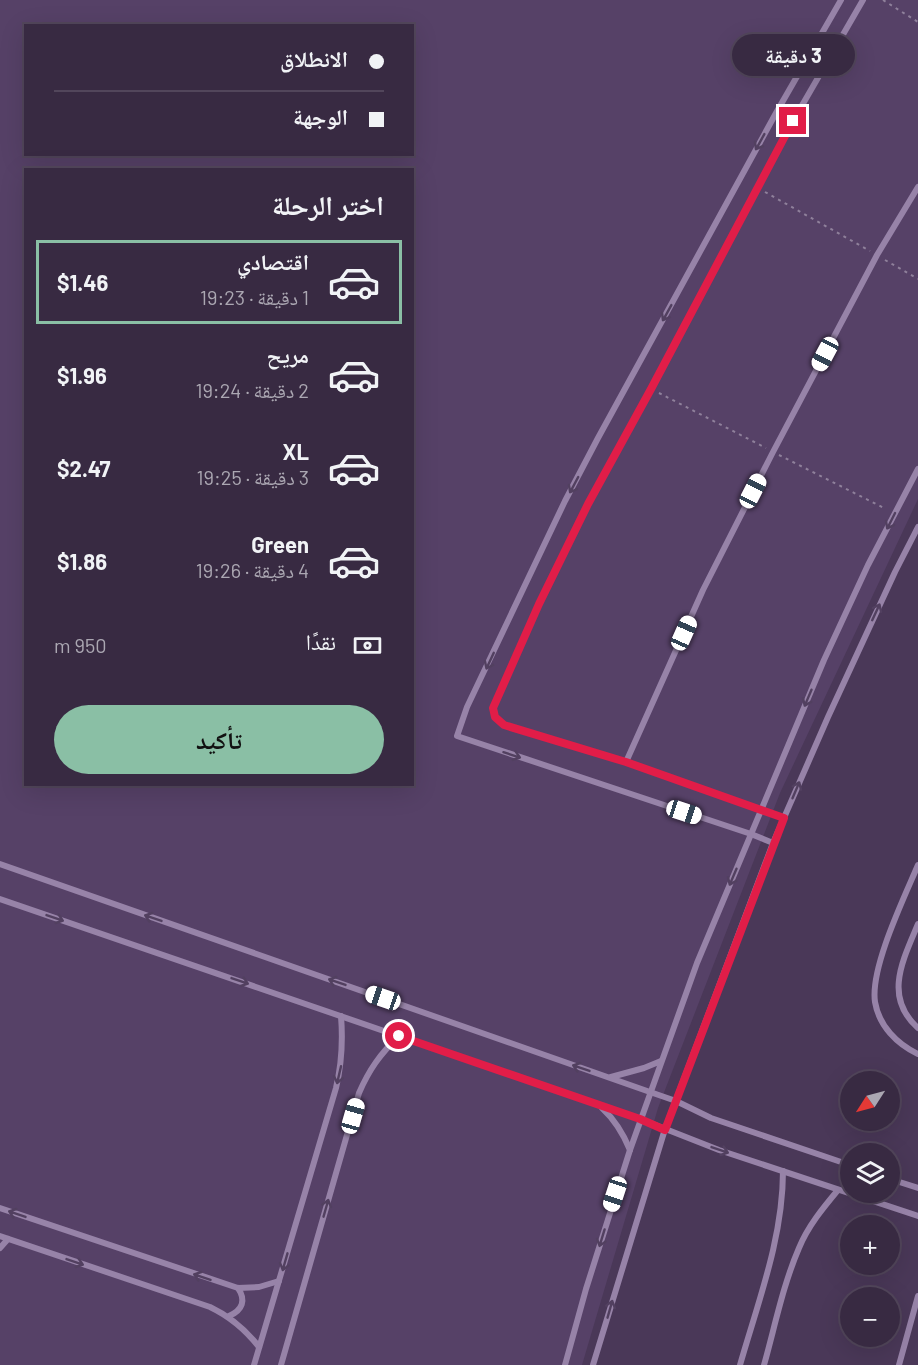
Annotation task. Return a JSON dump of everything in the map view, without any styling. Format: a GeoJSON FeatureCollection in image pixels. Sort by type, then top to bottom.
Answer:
{"type":"FeatureCollection","features":[{"type":"Feature","properties":{"kind":"lane"},"geometry":{"type":"LineString","coordinates":[[773,843],[457,736],[467,707],[565,501],[765,134],[841,0]]}},
{"type":"Feature","properties":{"kind":"lane"},"geometry":{"type":"LineString","coordinates":[[784,818],[626,762],[504,725],[495,717],[493,708],[539,604],[588,504],[793,121],[863,0]]}},
{"type":"Feature","properties":{"kind":"lane"},"geometry":{"type":"LineString","coordinates":[[626,762],[703,590],[773,452],[877,255],[918,187]]}},
{"type":"Feature","properties":{"kind":"lane"},"geometry":{"type":"LineString","coordinates":[[565,1365],[586,1289],[640,1119],[697,963],[824,660],[868,565],[918,469]]}},
{"type":"Feature","properties":{"kind":"lane"},"geometry":{"type":"LineString","coordinates":[[593,1365],[665,1130],[773,843],[828,717],[918,527]]}},
{"type":"Feature","properties":{"kind":"lane"},"geometry":{"type":"LineString","coordinates":[[0,864],[676,1101],[711,1118],[840,1162]]}},
{"type":"Feature","properties":{"kind":"lane"},"geometry":{"type":"LineString","coordinates":[[918,865],[892,926],[875,988],[875,1000],[882,1023],[889,1033],[908,1049],[918,1054]]}},
{"type":"Feature","properties":{"kind":"lane"},"geometry":{"type":"LineString","coordinates":[[0,899],[918,1217]]}},
{"type":"Feature","properties":{"kind":"lane"},"geometry":{"type":"LineString","coordinates":[[918,924],[898,981],[898,995],[901,1008],[918,1028]]}},
{"type":"Feature","properties":{"kind":"lane"},"geometry":{"type":"LineString","coordinates":[[254,1365],[336,1088],[342,1056],[341,1016]]}},
{"type":"Feature","properties":{"kind":"lane"},"geometry":{"type":"LineString","coordinates":[[281,1365],[359,1093],[368,1071],[382,1052],[399,1036]]}},
{"type":"Feature","properties":{"kind":"lane"},"geometry":{"type":"LineString","coordinates":[[608,1077],[636,1071],[661,1061]]}},
{"type":"Feature","properties":{"kind":"lane"},"geometry":{"type":"LineString","coordinates":[[599,1105],[623,1133],[630,1150]]}},
{"type":"Feature","properties":{"kind":"lane"},"geometry":{"type":"LineString","coordinates":[[740,1365],[778,1227],[782,1208],[783,1171]]}},
{"type":"Feature","properties":{"kind":"lane"},"geometry":{"type":"LineString","coordinates":[[900,1182],[918,1188]]}},
{"type":"Feature","properties":{"kind":"lane"},"geometry":{"type":"LineString","coordinates":[[764,1365],[799,1247],[823,1208],[838,1190]]}},
{"type":"Feature","properties":{"kind":"lane"},"geometry":{"type":"LineString","coordinates":[[0,1208],[238,1288],[259,1287],[279,1281]]}},
{"type":"Feature","properties":{"kind":"lane"},"geometry":{"type":"LineString","coordinates":[[0,1236],[210,1307],[229,1316],[246,1330],[260,1347]]}},
{"type":"Feature","properties":{"kind":"lane"},"geometry":{"type":"LineString","coordinates":[[0,1248],[8,1239]]}},
{"type":"Feature","properties":{"kind":"lane"},"geometry":{"type":"LineString","coordinates":[[229,1316],[243,1305],[243,1295],[238,1288]]}},
{"type":"Feature","properties":{"kind":"lane"},"geometry":{"type":"LineString","coordinates":[[899,1365],[918,1296]]}},
{"type":"Feature","properties":{"kind":"path"},"geometry":{"type":"LineString","coordinates":[[883,0],[918,22]]}},
{"type":"Feature","properties":{"kind":"path"},"geometry":{"type":"LineString","coordinates":[[757,188],[918,279]]}},
{"type":"Feature","properties":{"kind":"shaded area"},"geometry":{"type":"Polygon","coordinates":[[[0,0],[918,0],[918,499],[780,793],[658,1108],[582,1365],[0,1365],[0,0]]]}},
{"type":"Feature","properties":{"kind":"route"},"geometry":{"type":"LineString","coordinates":[[399,1036],[640,1119],[665,1130],[784,818],[626,762],[504,725],[495,717],[493,708],[539,604],[588,504],[793,121]]}}]}
